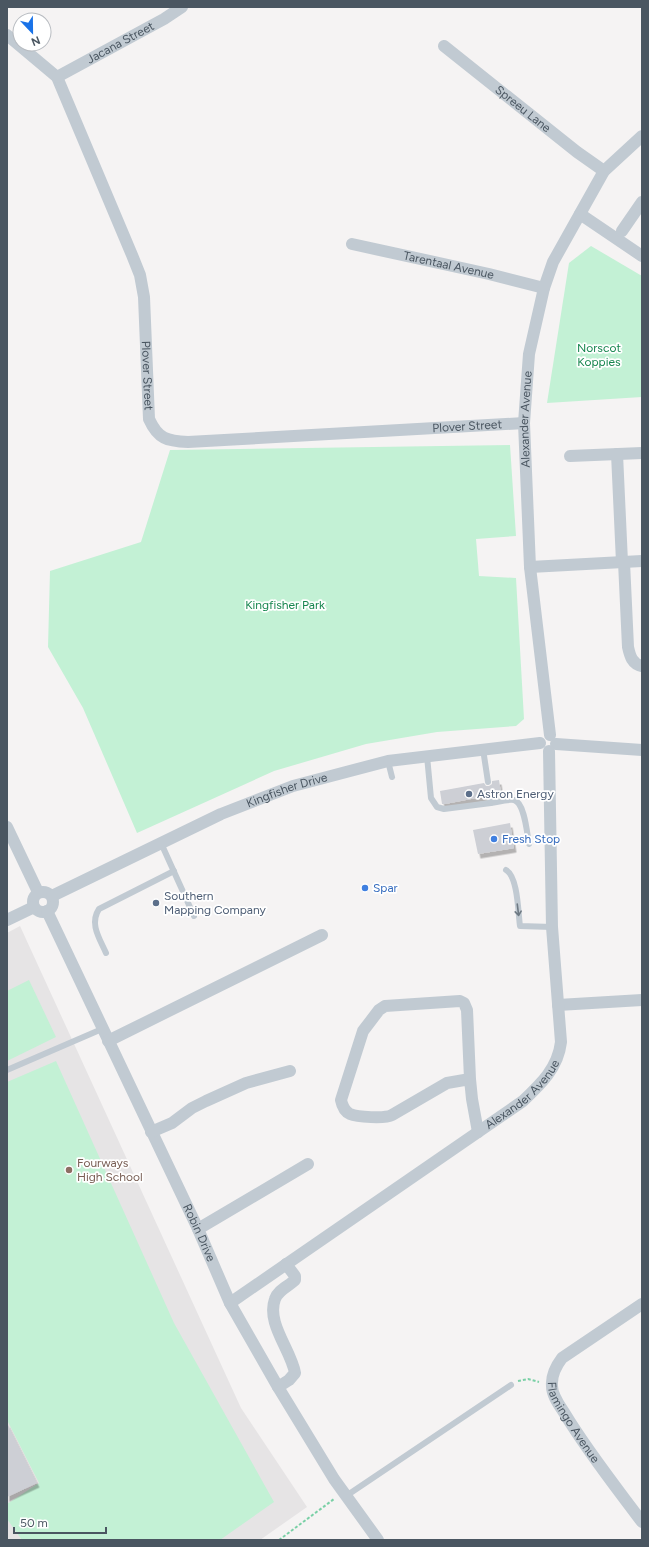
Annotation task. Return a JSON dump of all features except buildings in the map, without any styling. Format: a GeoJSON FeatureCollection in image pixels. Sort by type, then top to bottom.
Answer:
{"type":"FeatureCollection","features":[{"type":"Feature","properties":{"kind":"street","name":"Jacana Street"},"geometry":{"type":"LineString","coordinates":[[57,77],[164,19],[182,7]]}},
{"type":"Feature","properties":{"kind":"street","name":"Plover Street"},"geometry":{"type":"LineString","coordinates":[[7,35],[57,77],[140,275],[144,297],[149,418],[158,435],[172,441],[188,442],[524,423]]}},
{"type":"Feature","properties":{"kind":"street","name":"Spreeu Lane"},"geometry":{"type":"LineString","coordinates":[[444,46],[577,152],[604,171]]}},
{"type":"Feature","properties":{"kind":"street","name":"Alexander Avenue"},"geometry":{"type":"LineString","coordinates":[[230,1303],[523,1101],[544,1081],[560,1053],[561,1042],[552,927],[549,743],[530,566],[524,423],[529,354],[544,288],[553,262],[604,171],[642,136]]}},
{"type":"Feature","properties":{"kind":"street"},"geometry":{"type":"LineString","coordinates":[[622,231],[642,202]]}},
{"type":"Feature","properties":{"kind":"street"},"geometry":{"type":"LineString","coordinates":[[580,214],[642,256]]}},
{"type":"Feature","properties":{"kind":"street","name":"Tarentaal Avenue"},"geometry":{"type":"LineString","coordinates":[[352,244],[489,274],[544,288]]}},
{"type":"Feature","properties":{"kind":"street"},"geometry":{"type":"LineString","coordinates":[[570,456],[642,453]]}},
{"type":"Feature","properties":{"kind":"street"},"geometry":{"type":"LineString","coordinates":[[617,454],[628,647],[630,658],[637,665],[642,666]]}},
{"type":"Feature","properties":{"kind":"street"},"geometry":{"type":"LineString","coordinates":[[530,566],[642,561]]}},
{"type":"Feature","properties":{"kind":"street","name":"Kingfisher Drive"},"geometry":{"type":"LineString","coordinates":[[52,896],[221,814],[293,786],[388,761],[484,749],[549,743],[642,750]]}},
{"type":"Feature","properties":{"kind":"street"},"geometry":{"type":"LineString","coordinates":[[7,827],[38,892]]}},
{"type":"Feature","properties":{"kind":"street"},"geometry":{"type":"LineString","coordinates":[[38,892],[47,892],[52,896],[52,906],[47,911],[40,912],[34,907],[32,899],[38,892]]}},
{"type":"Feature","properties":{"kind":"street"},"geometry":{"type":"LineString","coordinates":[[7,920],[34,907]]}},
{"type":"Feature","properties":{"kind":"street","name":"Robin Drive"},"geometry":{"type":"LineString","coordinates":[[47,911],[198,1229],[230,1303],[278,1387],[334,1479],[378,1540]]}},
{"type":"Feature","properties":{"kind":"street"},"geometry":{"type":"LineString","coordinates":[[108,1041],[322,935]]}},
{"type":"Feature","properties":{"kind":"street"},"geometry":{"type":"LineString","coordinates":[[558,1004],[642,1000]]}},
{"type":"Feature","properties":{"kind":"street"},"geometry":{"type":"LineString","coordinates":[[470,1079],[447,1083],[392,1116],[383,1118],[351,1114],[345,1110],[341,1100],[363,1031],[379,1010],[385,1006],[460,1001],[464,1003],[467,1010],[470,1079],[478,1132]]}},
{"type":"Feature","properties":{"kind":"street"},"geometry":{"type":"LineString","coordinates":[[152,1132],[172,1123],[192,1108],[212,1098],[246,1083],[290,1071]]}},
{"type":"Feature","properties":{"kind":"street"},"geometry":{"type":"LineString","coordinates":[[198,1229],[308,1164]]}},
{"type":"Feature","properties":{"kind":"street"},"geometry":{"type":"LineString","coordinates":[[278,1387],[295,1373],[293,1364],[276,1327],[274,1313],[275,1299],[280,1292],[295,1280],[295,1276],[286,1264]]}},
{"type":"Feature","properties":{"kind":"street","name":"Flamingo Avenue"},"geometry":{"type":"LineString","coordinates":[[642,1304],[562,1358],[553,1374],[552,1387],[556,1399],[578,1434],[642,1522]]}},
{"type":"Feature","properties":{"kind":"lane"},"geometry":{"type":"LineString","coordinates":[[484,749],[488,782]]}},
{"type":"Feature","properties":{"kind":"lane"},"geometry":{"type":"LineString","coordinates":[[427,756],[432,798],[437,807],[444,809],[514,800],[523,810],[529,844]]}},
{"type":"Feature","properties":{"kind":"lane"},"geometry":{"type":"LineString","coordinates":[[388,761],[392,777]]}},
{"type":"Feature","properties":{"kind":"lane"},"geometry":{"type":"LineString","coordinates":[[490,796],[491,803]]}},
{"type":"Feature","properties":{"kind":"lane"},"geometry":{"type":"LineString","coordinates":[[161,843],[194,916]]}},
{"type":"Feature","properties":{"kind":"lane"},"geometry":{"type":"LineString","coordinates":[[506,870],[511,874],[514,882],[520,926],[552,927]]}},
{"type":"Feature","properties":{"kind":"lane"},"geometry":{"type":"LineString","coordinates":[[106,953],[94,927],[94,920],[99,909],[174,871]]}},
{"type":"Feature","properties":{"kind":"lane"},"geometry":{"type":"LineString","coordinates":[[7,1070],[102,1029]]}},
{"type":"Feature","properties":{"kind":"lane"},"geometry":{"type":"LineString","coordinates":[[345,1494],[511,1385]]}},
{"type":"Feature","properties":{"kind":"path"},"geometry":{"type":"LineString","coordinates":[[511,1385],[528,1379],[552,1387]]}},
{"type":"Feature","properties":{"kind":"path"},"geometry":{"type":"LineString","coordinates":[[279,1540],[345,1494]]}},
{"type":"Feature","properties":{"kind":"shaded area","name":"Fourways High School"},"geometry":{"type":"Polygon","coordinates":[[[20,926],[241,1408],[307,1507],[260,1540],[7,1540],[7,933],[20,926]]]}},
{"type":"Feature","properties":{"kind":"green space","name":"Norscot Koppies"},"geometry":{"type":"Polygon","coordinates":[[[591,246],[642,276],[642,397],[547,403],[569,263],[591,246]]]}},
{"type":"Feature","properties":{"kind":"green space","name":"Kingfisher Park"},"geometry":{"type":"Polygon","coordinates":[[[510,445],[516,536],[476,539],[479,576],[516,578],[524,719],[516,726],[437,732],[366,744],[274,771],[137,833],[83,708],[48,647],[50,571],[141,542],[170,450],[510,445]]]}},
{"type":"Feature","properties":{"kind":"green space"},"geometry":{"type":"Polygon","coordinates":[[[29,980],[56,1037],[7,1061],[7,991],[29,980]]]}},
{"type":"Feature","properties":{"kind":"green space","name":"Fourways High School"},"geometry":{"type":"Polygon","coordinates":[[[56,1061],[174,1323],[274,1502],[220,1540],[22,1540],[7,1519],[7,1504],[39,1483],[7,1420],[7,1082],[56,1061]]]}},
{"type":"Feature","properties":{"kind":"place","name":"Astron Energy"},"geometry":{"type":"Point","coordinates":[469,794]}},
{"type":"Feature","properties":{"kind":"place","name":"Fresh Stop"},"geometry":{"type":"Point","coordinates":[494,839]}},
{"type":"Feature","properties":{"kind":"place","name":"Spar"},"geometry":{"type":"Point","coordinates":[365,888]}},
{"type":"Feature","properties":{"kind":"place","name":"Southern Mapping Company"},"geometry":{"type":"Point","coordinates":[156,903]}},
{"type":"Feature","properties":{"kind":"place","name":"Fourways High School"},"geometry":{"type":"Point","coordinates":[69,1170]}}]}
